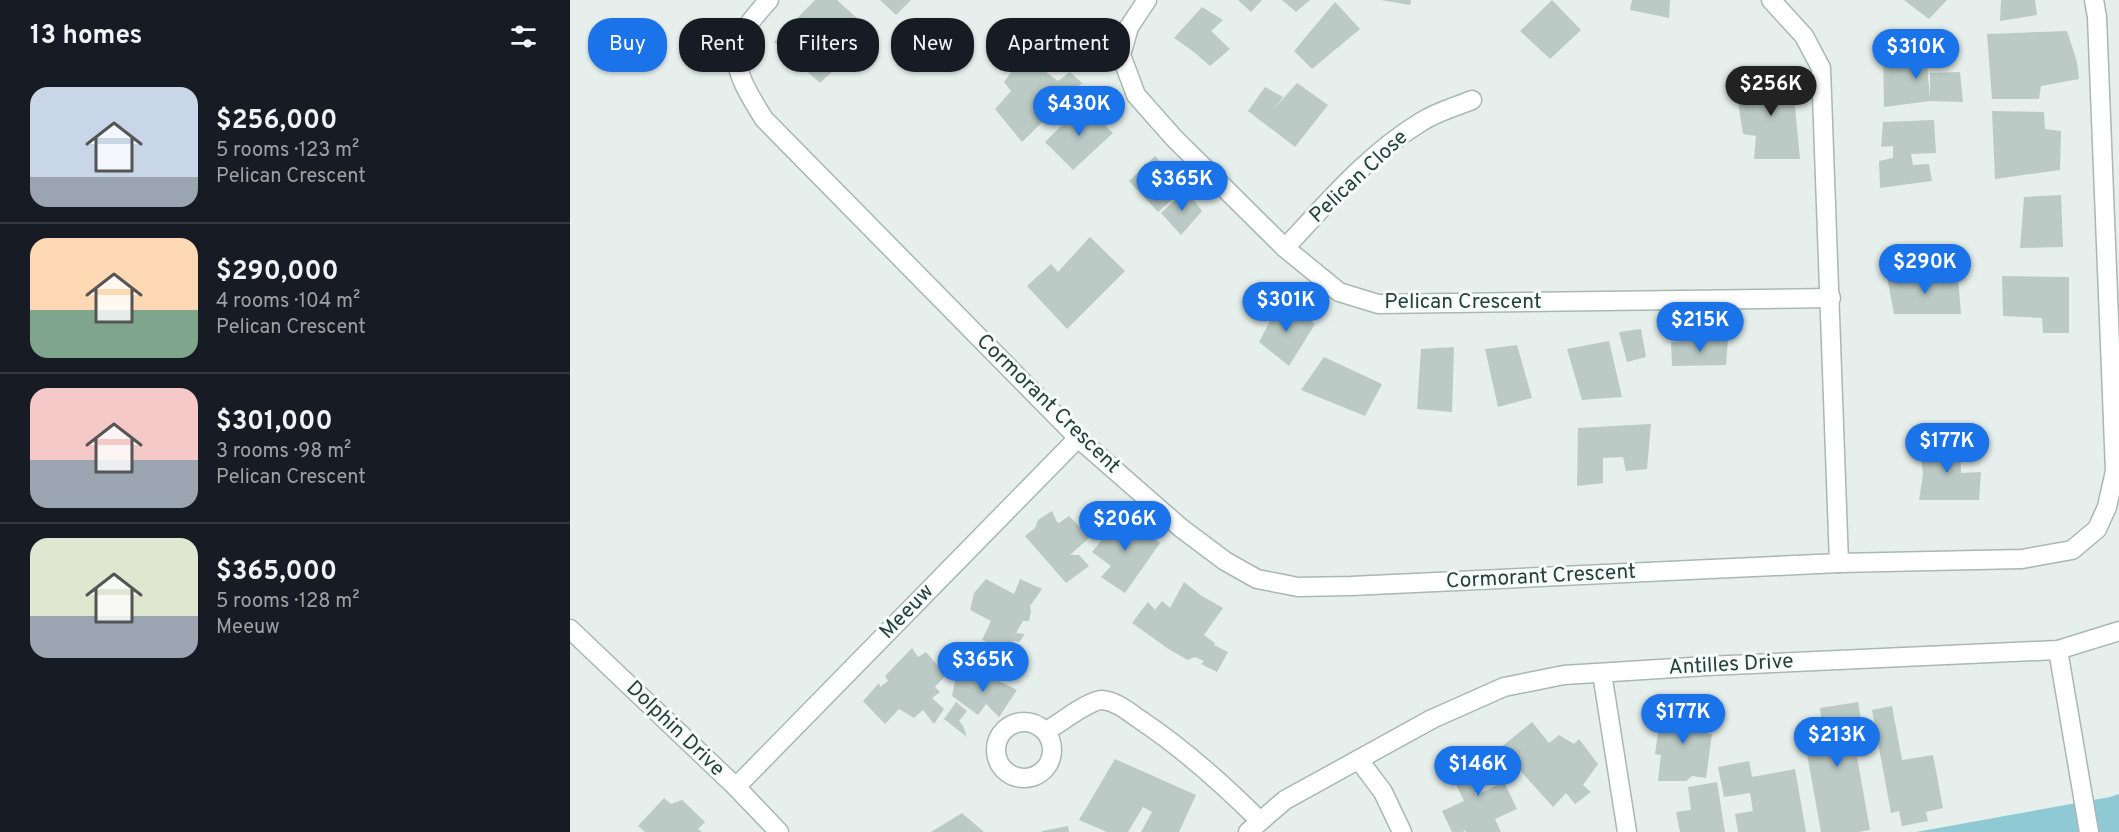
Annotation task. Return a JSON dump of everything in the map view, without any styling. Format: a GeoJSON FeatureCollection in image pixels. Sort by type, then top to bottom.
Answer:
{"type":"FeatureCollection","features":[{"type":"Feature","properties":{"kind":"street","name":"Cormorant Crescent"},"geometry":{"type":"LineString","coordinates":[[769,0],[740,36],[736,66],[744,87],[764,119],[1078,438],[1181,528],[1225,561],[1257,579],[1298,587],[1839,563],[2022,559],[2072,550],[2097,529],[2107,507],[2115,471],[2097,17],[2094,0]]}},
{"type":"Feature","properties":{"kind":"street","name":"Pelican Crescent"},"geometry":{"type":"LineString","coordinates":[[1147,0],[1129,27],[1121,55],[1136,95],[1174,138],[1285,248],[1339,292],[1378,304],[1831,298]]}},
{"type":"Feature","properties":{"kind":"street"},"geometry":{"type":"LineString","coordinates":[[1771,0],[1804,36],[1821,68],[1839,563]]}},
{"type":"Feature","properties":{"kind":"street","name":"Pelican Close"},"geometry":{"type":"LineString","coordinates":[[1285,248],[1350,179],[1388,144],[1423,120],[1472,100]]}},
{"type":"Feature","properties":{"kind":"street","name":"Meeuw"},"geometry":{"type":"LineString","coordinates":[[736,787],[1078,438]]}},
{"type":"Feature","properties":{"kind":"street","name":"Dolphin Drive"},"geometry":{"type":"LineString","coordinates":[[570,629],[736,787],[779,832]]}},
{"type":"Feature","properties":{"kind":"street","name":"Antilles Drive"},"geometry":{"type":"LineString","coordinates":[[1254,826],[1285,800],[1431,719],[1504,687],[1564,675],[2058,650],[2119,631]]}},
{"type":"Feature","properties":{"kind":"street"},"geometry":{"type":"LineString","coordinates":[[2058,650],[2089,832]]}},
{"type":"Feature","properties":{"kind":"street"},"geometry":{"type":"LineString","coordinates":[[1602,673],[1627,832]]}},
{"type":"Feature","properties":{"kind":"street"},"geometry":{"type":"LineString","coordinates":[[1046,731],[1088,705],[1102,700],[1118,705],[1168,738],[1202,765],[1254,826]]}},
{"type":"Feature","properties":{"kind":"street"},"geometry":{"type":"LineString","coordinates":[[1359,760],[1383,792],[1402,832]]}},
{"type":"Feature","properties":{"kind":"water"},"geometry":{"type":"Polygon","coordinates":[[[2119,794],[2119,832],[1916,832],[2110,797],[2119,794]]]}},
{"type":"Feature","properties":{"kind":"building"},"geometry":{"type":"Polygon","coordinates":[[[815,0],[837,0],[857,18],[797,18],[815,0]]]}},
{"type":"Feature","properties":{"kind":"building"},"geometry":{"type":"Polygon","coordinates":[[[880,0],[911,0],[896,15],[880,0]]]}},
{"type":"Feature","properties":{"kind":"building"},"geometry":{"type":"Polygon","coordinates":[[[1238,0],[1262,0],[1251,12],[1238,0]]]}},
{"type":"Feature","properties":{"kind":"building"},"geometry":{"type":"Polygon","coordinates":[[[1282,0],[1310,0],[1296,12],[1282,0]]]}},
{"type":"Feature","properties":{"kind":"building"},"geometry":{"type":"Polygon","coordinates":[[[1381,0],[1411,0],[1410,5],[1381,0]]]}},
{"type":"Feature","properties":{"kind":"building"},"geometry":{"type":"Polygon","coordinates":[[[1552,0],[1581,30],[1550,59],[1520,31],[1552,0]]]}},
{"type":"Feature","properties":{"kind":"building"},"geometry":{"type":"Polygon","coordinates":[[[1632,0],[1670,0],[1669,18],[1630,10],[1632,0]]]}},
{"type":"Feature","properties":{"kind":"building"},"geometry":{"type":"Polygon","coordinates":[[[1904,0],[1947,0],[1929,19],[1904,0]]]}},
{"type":"Feature","properties":{"kind":"building"},"geometry":{"type":"Polygon","coordinates":[[[2001,0],[2035,0],[2037,15],[2000,21],[2001,0]]]}},
{"type":"Feature","properties":{"kind":"building"},"geometry":{"type":"Polygon","coordinates":[[[1335,2],[1360,29],[1312,69],[1294,51],[1335,2]]]}},
{"type":"Feature","properties":{"kind":"building"},"geometry":{"type":"Polygon","coordinates":[[[1202,7],[1223,20],[1211,31],[1230,49],[1210,66],[1174,38],[1202,7]]]}},
{"type":"Feature","properties":{"kind":"building"},"geometry":{"type":"Polygon","coordinates":[[[2067,31],[2077,62],[2079,79],[2041,86],[2039,99],[1992,99],[1987,34],[2067,31]]]}},
{"type":"Feature","properties":{"kind":"building"},"geometry":{"type":"Polygon","coordinates":[[[1883,48],[1926,54],[1930,98],[1930,73],[1960,72],[1963,102],[1930,101],[1884,107],[1883,48]]]}},
{"type":"Feature","properties":{"kind":"building"},"geometry":{"type":"Polygon","coordinates":[[[808,72],[832,72],[820,83],[808,72]]]}},
{"type":"Feature","properties":{"kind":"building"},"geometry":{"type":"Polygon","coordinates":[[[1011,72],[1046,72],[1058,81],[1070,72],[1082,83],[1022,142],[995,109],[1011,91],[1004,82],[1011,72]]]}},
{"type":"Feature","properties":{"kind":"building"},"geometry":{"type":"Polygon","coordinates":[[[1755,74],[1792,76],[1800,159],[1754,159],[1756,136],[1743,134],[1736,89],[1753,90],[1755,74]]]}},
{"type":"Feature","properties":{"kind":"building"},"geometry":{"type":"Polygon","coordinates":[[[1297,83],[1328,105],[1295,147],[1248,111],[1265,87],[1283,97],[1272,111],[1297,83]]]}},
{"type":"Feature","properties":{"kind":"building"},"geometry":{"type":"Polygon","coordinates":[[[1083,104],[1113,133],[1073,170],[1045,142],[1083,104]]]}},
{"type":"Feature","properties":{"kind":"building"},"geometry":{"type":"Polygon","coordinates":[[[1992,111],[2044,112],[2045,129],[2061,131],[2060,170],[1995,179],[1992,111]]]}},
{"type":"Feature","properties":{"kind":"building"},"geometry":{"type":"Polygon","coordinates":[[[1934,120],[1936,153],[1911,154],[1913,165],[1929,164],[1932,181],[1880,188],[1879,161],[1893,158],[1893,146],[1881,147],[1883,122],[1934,120]]]}},
{"type":"Feature","properties":{"kind":"building"},"geometry":{"type":"Polygon","coordinates":[[[1155,156],[1185,188],[1158,212],[1129,181],[1155,156]]]}},
{"type":"Feature","properties":{"kind":"building"},"geometry":{"type":"Polygon","coordinates":[[[1186,190],[1202,211],[1181,235],[1161,213],[1186,190]]]}},
{"type":"Feature","properties":{"kind":"building"},"geometry":{"type":"Polygon","coordinates":[[[2061,195],[2063,247],[2020,248],[2024,197],[2061,195]]]}},
{"type":"Feature","properties":{"kind":"building"},"geometry":{"type":"Polygon","coordinates":[[[1090,237],[1125,271],[1067,329],[1027,286],[1051,264],[1058,272],[1090,237]]]}},
{"type":"Feature","properties":{"kind":"building"},"geometry":{"type":"Polygon","coordinates":[[[2002,276],[2069,277],[2069,333],[2043,333],[2042,318],[2003,316],[2002,276]]]}},
{"type":"Feature","properties":{"kind":"building"},"geometry":{"type":"Polygon","coordinates":[[[1887,277],[1958,277],[1961,314],[1894,314],[1887,277]]]}},
{"type":"Feature","properties":{"kind":"building"},"geometry":{"type":"Polygon","coordinates":[[[1281,300],[1315,324],[1289,366],[1259,342],[1281,300]]]}},
{"type":"Feature","properties":{"kind":"building"},"geometry":{"type":"Polygon","coordinates":[[[1641,329],[1646,357],[1627,362],[1619,332],[1641,329]]]}},
{"type":"Feature","properties":{"kind":"building"},"geometry":{"type":"Polygon","coordinates":[[[1728,339],[1726,365],[1672,366],[1671,342],[1728,339]]]}},
{"type":"Feature","properties":{"kind":"building"},"geometry":{"type":"Polygon","coordinates":[[[1609,341],[1622,397],[1582,400],[1567,349],[1609,341]]]}},
{"type":"Feature","properties":{"kind":"building"},"geometry":{"type":"Polygon","coordinates":[[[1517,345],[1532,398],[1498,407],[1485,349],[1517,345]]]}},
{"type":"Feature","properties":{"kind":"building"},"geometry":{"type":"Polygon","coordinates":[[[1454,347],[1452,412],[1417,409],[1421,349],[1454,347]]]}},
{"type":"Feature","properties":{"kind":"building"},"geometry":{"type":"Polygon","coordinates":[[[1324,357],[1382,384],[1365,416],[1301,390],[1324,357]]]}},
{"type":"Feature","properties":{"kind":"building"},"geometry":{"type":"Polygon","coordinates":[[[1651,424],[1647,469],[1626,471],[1623,457],[1603,458],[1603,483],[1577,486],[1578,428],[1651,424]]]}},
{"type":"Feature","properties":{"kind":"building"},"geometry":{"type":"Polygon","coordinates":[[[1960,442],[1961,473],[1981,472],[1979,500],[1919,500],[1923,475],[1920,443],[1960,442]]]}},
{"type":"Feature","properties":{"kind":"building"},"geometry":{"type":"Polygon","coordinates":[[[1052,511],[1057,522],[1069,516],[1090,537],[1070,555],[1079,555],[1089,566],[1066,583],[1025,536],[1035,528],[1038,520],[1052,511]]]}},
{"type":"Feature","properties":{"kind":"building"},"geometry":{"type":"Polygon","coordinates":[[[1121,514],[1160,543],[1125,593],[1101,577],[1111,566],[1092,552],[1101,541],[1098,538],[1107,526],[1112,527],[1121,514]]]}},
{"type":"Feature","properties":{"kind":"building"},"geometry":{"type":"Polygon","coordinates":[[[986,579],[1014,594],[1020,579],[1042,589],[1030,606],[1029,621],[1023,621],[1016,633],[1025,634],[1019,642],[1013,641],[1007,651],[982,640],[991,621],[970,610],[974,593],[986,579]]]}},
{"type":"Feature","properties":{"kind":"building"},"geometry":{"type":"Polygon","coordinates":[[[1184,582],[1223,608],[1204,635],[1215,643],[1214,645],[1228,652],[1217,672],[1201,664],[1204,661],[1195,657],[1188,660],[1170,650],[1132,623],[1148,602],[1155,610],[1162,601],[1170,608],[1184,582]]]}},
{"type":"Feature","properties":{"kind":"building"},"geometry":{"type":"Polygon","coordinates":[[[912,648],[918,657],[926,652],[946,675],[935,687],[940,692],[932,698],[944,709],[934,724],[923,710],[914,718],[899,709],[885,724],[863,701],[879,683],[880,687],[888,681],[885,676],[912,648]]]}},
{"type":"Feature","properties":{"kind":"building"},"geometry":{"type":"Polygon","coordinates":[[[983,669],[1017,690],[999,717],[986,704],[978,715],[952,696],[955,681],[965,674],[973,680],[983,669]]]}},
{"type":"Feature","properties":{"kind":"building"},"geometry":{"type":"Polygon","coordinates":[[[956,702],[967,711],[959,721],[967,737],[944,719],[956,702]]]}},
{"type":"Feature","properties":{"kind":"building"},"geometry":{"type":"Polygon","coordinates":[[[1858,702],[1867,756],[1857,757],[1870,830],[1821,832],[1801,721],[1821,718],[1820,708],[1858,702]]]}},
{"type":"Feature","properties":{"kind":"building"},"geometry":{"type":"Polygon","coordinates":[[[1892,706],[1902,760],[1933,755],[1943,808],[1926,812],[1928,821],[1902,826],[1899,811],[1891,813],[1872,710],[1892,706]]]}},
{"type":"Feature","properties":{"kind":"building"},"geometry":{"type":"Polygon","coordinates":[[[1679,707],[1707,711],[1704,733],[1712,734],[1706,778],[1692,776],[1686,781],[1658,781],[1661,755],[1655,754],[1660,719],[1648,717],[1649,712],[1677,716],[1679,707]]]}},
{"type":"Feature","properties":{"kind":"building"},"geometry":{"type":"Polygon","coordinates":[[[1532,722],[1549,743],[1559,735],[1574,744],[1579,739],[1598,764],[1583,785],[1591,792],[1575,804],[1566,793],[1553,807],[1500,748],[1532,722]]]}},
{"type":"Feature","properties":{"kind":"building"},"geometry":{"type":"Polygon","coordinates":[[[1487,749],[1497,771],[1470,784],[1476,795],[1504,782],[1517,809],[1495,819],[1501,832],[1466,832],[1465,830],[1452,832],[1442,811],[1464,801],[1448,767],[1487,749]]]}},
{"type":"Feature","properties":{"kind":"building"},"geometry":{"type":"Polygon","coordinates":[[[1115,759],[1196,795],[1179,832],[1141,832],[1152,812],[1143,807],[1128,832],[1107,832],[1079,820],[1115,759]]]}},
{"type":"Feature","properties":{"kind":"building"},"geometry":{"type":"Polygon","coordinates":[[[1749,761],[1752,777],[1795,769],[1806,832],[1738,832],[1735,814],[1753,811],[1750,793],[1724,797],[1718,767],[1749,761]]]}},
{"type":"Feature","properties":{"kind":"building"},"geometry":{"type":"Polygon","coordinates":[[[1717,782],[1725,832],[1680,832],[1676,812],[1691,810],[1688,787],[1717,782]]]}},
{"type":"Feature","properties":{"kind":"building"},"geometry":{"type":"Polygon","coordinates":[[[664,798],[671,804],[682,800],[705,822],[698,829],[702,832],[645,832],[638,826],[664,798]]]}},
{"type":"Feature","properties":{"kind":"building"},"geometry":{"type":"Polygon","coordinates":[[[962,813],[984,832],[931,832],[962,813]]]}},
{"type":"Feature","properties":{"kind":"building"},"geometry":{"type":"Polygon","coordinates":[[[1068,826],[1069,832],[1042,832],[1042,831],[1068,826]]]}}]}
